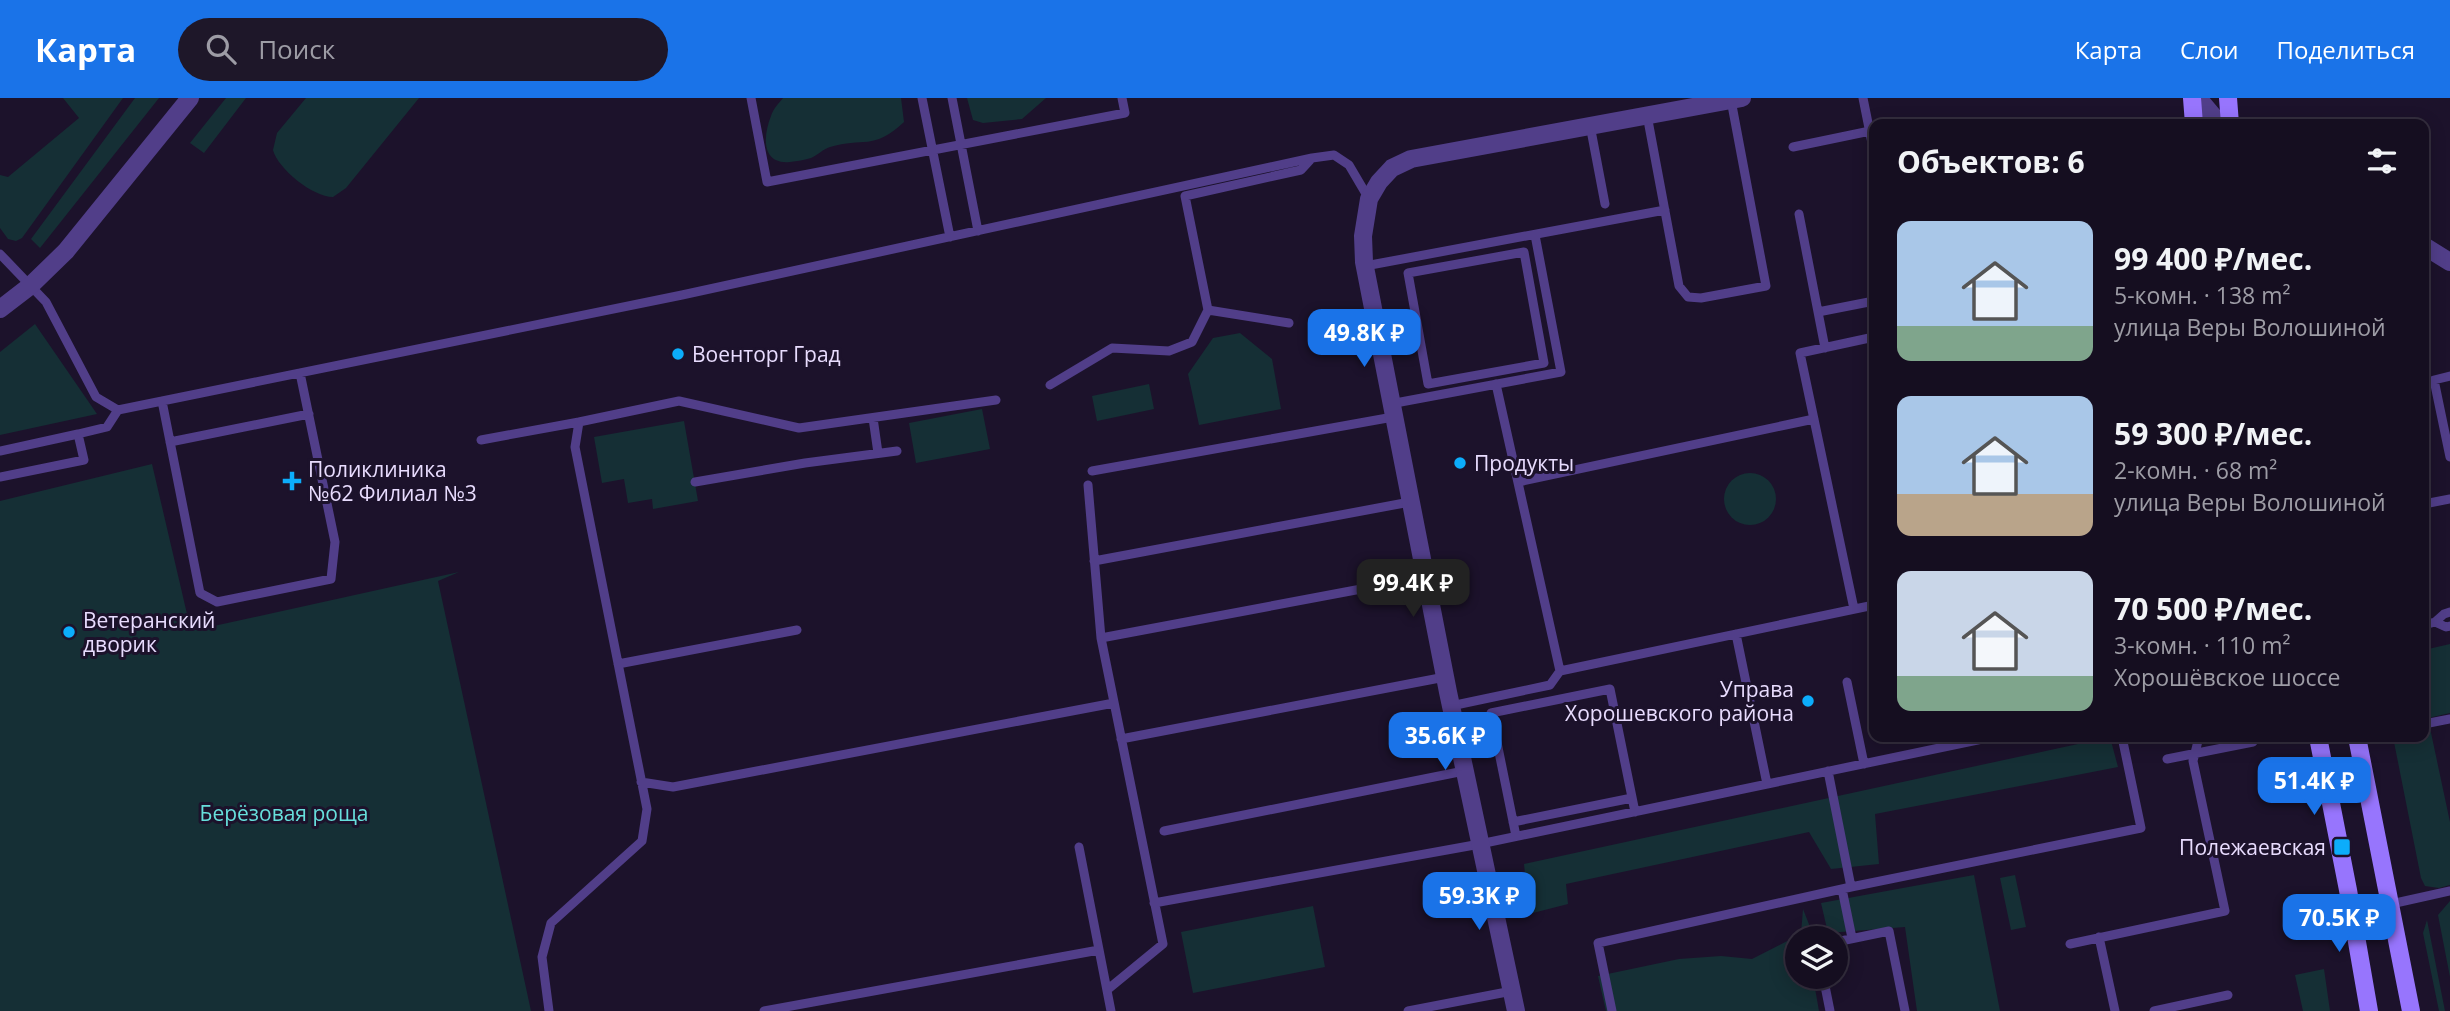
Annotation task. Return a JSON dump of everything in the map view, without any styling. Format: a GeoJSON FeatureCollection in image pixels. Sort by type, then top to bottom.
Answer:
{"type":"FeatureCollection","features":[{"type":"Feature","properties":{"kind":"main road"},"geometry":{"type":"LineString","coordinates":[[2192,98],[2194,119]]}},
{"type":"Feature","properties":{"kind":"main road"},"geometry":{"type":"LineString","coordinates":[[2228,98],[2230,119]]}},
{"type":"Feature","properties":{"kind":"main road"},"geometry":{"type":"LineString","coordinates":[[2319,742],[2369,1011]]}},
{"type":"Feature","properties":{"kind":"main road"},"geometry":{"type":"LineString","coordinates":[[2358,742],[2411,1011]]}},
{"type":"Feature","properties":{"kind":"street"},"geometry":{"type":"LineString","coordinates":[[0,309],[30,286],[66,251],[190,98]]}},
{"type":"Feature","properties":{"kind":"street"},"geometry":{"type":"LineString","coordinates":[[2198,98],[2216,119]]}},
{"type":"Feature","properties":{"kind":"street"},"geometry":{"type":"LineString","coordinates":[[1516,1011],[1391,410],[1365,266],[1363,236],[1369,199],[1392,168],[1411,159],[1736,99]]}},
{"type":"Feature","properties":{"kind":"street"},"geometry":{"type":"LineString","coordinates":[[2429,249],[2450,262]]}},
{"type":"Feature","properties":{"kind":"lane"},"geometry":{"type":"LineString","coordinates":[[751,98],[767,182],[1125,113],[1122,98]]}},
{"type":"Feature","properties":{"kind":"lane"},"geometry":{"type":"LineString","coordinates":[[922,98],[950,237]]}},
{"type":"Feature","properties":{"kind":"lane"},"geometry":{"type":"LineString","coordinates":[[952,98],[978,231]]}},
{"type":"Feature","properties":{"kind":"lane"},"geometry":{"type":"LineString","coordinates":[[1863,98],[1869,126]]}},
{"type":"Feature","properties":{"kind":"lane"},"geometry":{"type":"LineString","coordinates":[[1647,114],[1679,285],[1688,297],[1701,298],[1766,286],[1736,99]]}},
{"type":"Feature","properties":{"kind":"lane"},"geometry":{"type":"LineString","coordinates":[[1590,125],[1605,204]]}},
{"type":"Feature","properties":{"kind":"lane"},"geometry":{"type":"LineString","coordinates":[[1793,147],[1869,131]]}},
{"type":"Feature","properties":{"kind":"lane"},"geometry":{"type":"LineString","coordinates":[[0,254],[46,302],[96,397],[118,410],[682,295],[1312,158],[1334,155],[1349,165],[1369,199]]}},
{"type":"Feature","properties":{"kind":"lane"},"geometry":{"type":"LineString","coordinates":[[1050,385],[1112,348],[1169,351],[1192,342],[1208,310],[1185,196],[1301,170],[1312,158]]}},
{"type":"Feature","properties":{"kind":"lane"},"geometry":{"type":"LineString","coordinates":[[1365,266],[1665,210]]}},
{"type":"Feature","properties":{"kind":"lane"},"geometry":{"type":"LineString","coordinates":[[1799,214],[1825,348]]}},
{"type":"Feature","properties":{"kind":"lane"},"geometry":{"type":"LineString","coordinates":[[1093,471],[1391,410],[1430,396],[1561,372],[1535,235]]}},
{"type":"Feature","properties":{"kind":"lane"},"geometry":{"type":"LineString","coordinates":[[1408,273],[1524,252],[1544,363],[1428,384]]}},
{"type":"Feature","properties":{"kind":"lane"},"geometry":{"type":"LineString","coordinates":[[1399,260],[1407,267],[1430,396]]}},
{"type":"Feature","properties":{"kind":"lane"},"geometry":{"type":"LineString","coordinates":[[1818,312],[1869,302]]}},
{"type":"Feature","properties":{"kind":"lane"},"geometry":{"type":"LineString","coordinates":[[1208,310],[1289,323]]}},
{"type":"Feature","properties":{"kind":"lane"},"geometry":{"type":"LineString","coordinates":[[1854,609],[1800,353],[1869,338]]}},
{"type":"Feature","properties":{"kind":"lane"},"geometry":{"type":"LineString","coordinates":[[162,401],[200,593],[217,602],[331,579],[335,542],[300,373]]}},
{"type":"Feature","properties":{"kind":"lane"},"geometry":{"type":"LineString","coordinates":[[2450,376],[2434,380],[2450,457]]}},
{"type":"Feature","properties":{"kind":"lane"},"geometry":{"type":"LineString","coordinates":[[1496,384],[1560,671]]}},
{"type":"Feature","properties":{"kind":"lane"},"geometry":{"type":"LineString","coordinates":[[481,440],[679,401],[799,428],[996,400]]}},
{"type":"Feature","properties":{"kind":"lane"},"geometry":{"type":"LineString","coordinates":[[0,451],[107,427],[118,410]]}},
{"type":"Feature","properties":{"kind":"lane"},"geometry":{"type":"LineString","coordinates":[[170,442],[309,414]]}},
{"type":"Feature","properties":{"kind":"lane"},"geometry":{"type":"LineString","coordinates":[[873,418],[878,453]]}},
{"type":"Feature","properties":{"kind":"lane"},"geometry":{"type":"LineString","coordinates":[[1518,482],[1814,419]]}},
{"type":"Feature","properties":{"kind":"lane"},"geometry":{"type":"LineString","coordinates":[[550,1011],[542,957],[551,923],[642,841],[647,809],[575,447],[579,422]]}},
{"type":"Feature","properties":{"kind":"lane"},"geometry":{"type":"LineString","coordinates":[[0,477],[84,460],[78,433]]}},
{"type":"Feature","properties":{"kind":"lane"},"geometry":{"type":"LineString","coordinates":[[695,482],[897,451]]}},
{"type":"Feature","properties":{"kind":"lane"},"geometry":{"type":"LineString","coordinates":[[1088,485],[1101,638],[1163,944],[1107,990]]}},
{"type":"Feature","properties":{"kind":"lane"},"geometry":{"type":"LineString","coordinates":[[2429,504],[2450,499]]}},
{"type":"Feature","properties":{"kind":"lane"},"geometry":{"type":"LineString","coordinates":[[1094,561],[1410,502]]}},
{"type":"Feature","properties":{"kind":"lane"},"geometry":{"type":"LineString","coordinates":[[1101,638],[1425,577]]}},
{"type":"Feature","properties":{"kind":"lane"},"geometry":{"type":"LineString","coordinates":[[1451,706],[1550,685],[1560,671],[1869,606]]}},
{"type":"Feature","properties":{"kind":"lane"},"geometry":{"type":"LineString","coordinates":[[2429,624],[2450,612]]}},
{"type":"Feature","properties":{"kind":"lane"},"geometry":{"type":"LineString","coordinates":[[2435,622],[2450,626]]}},
{"type":"Feature","properties":{"kind":"lane"},"geometry":{"type":"LineString","coordinates":[[618,664],[797,630]]}},
{"type":"Feature","properties":{"kind":"lane"},"geometry":{"type":"LineString","coordinates":[[1736,634],[1767,784]]}},
{"type":"Feature","properties":{"kind":"lane"},"geometry":{"type":"LineString","coordinates":[[1121,739],[1446,677]]}},
{"type":"Feature","properties":{"kind":"lane"},"geometry":{"type":"LineString","coordinates":[[1847,682],[1864,764]]}},
{"type":"Feature","properties":{"kind":"lane"},"geometry":{"type":"LineString","coordinates":[[1516,836],[1491,713],[1610,688],[1635,812]]}},
{"type":"Feature","properties":{"kind":"lane"},"geometry":{"type":"LineString","coordinates":[[641,782],[673,787],[1114,703]]}},
{"type":"Feature","properties":{"kind":"lane"},"geometry":{"type":"LineString","coordinates":[[2429,723],[2450,719]]}},
{"type":"Feature","properties":{"kind":"lane"},"geometry":{"type":"LineString","coordinates":[[1154,903],[1480,844],[1968,742]]}},
{"type":"Feature","properties":{"kind":"lane"},"geometry":{"type":"LineString","coordinates":[[1612,1011],[1598,943],[1847,888],[2141,828],[2123,742]]}},
{"type":"Feature","properties":{"kind":"lane"},"geometry":{"type":"LineString","coordinates":[[2070,944],[2225,911],[2194,754],[2198,742]]}},
{"type":"Feature","properties":{"kind":"lane"},"geometry":{"type":"LineString","coordinates":[[2167,759],[2253,742]]}},
{"type":"Feature","properties":{"kind":"lane"},"geometry":{"type":"LineString","coordinates":[[1164,831],[1464,771]]}},
{"type":"Feature","properties":{"kind":"lane"},"geometry":{"type":"LineString","coordinates":[[1828,771],[1847,888],[1852,938]]}},
{"type":"Feature","properties":{"kind":"lane"},"geometry":{"type":"LineString","coordinates":[[1513,822],[1632,798]]}},
{"type":"Feature","properties":{"kind":"lane"},"geometry":{"type":"LineString","coordinates":[[1079,847],[1111,1011]]}},
{"type":"Feature","properties":{"kind":"lane"},"geometry":{"type":"LineString","coordinates":[[2391,904],[2450,891]]}},
{"type":"Feature","properties":{"kind":"lane"},"geometry":{"type":"LineString","coordinates":[[1848,939],[1889,931],[1905,1011]]}},
{"type":"Feature","properties":{"kind":"lane"},"geometry":{"type":"LineString","coordinates":[[2099,937],[2115,1011]]}},
{"type":"Feature","properties":{"kind":"lane"},"geometry":{"type":"LineString","coordinates":[[764,1011],[1099,950]]}},
{"type":"Feature","properties":{"kind":"lane"},"geometry":{"type":"LineString","coordinates":[[1826,989],[1830,1011]]}},
{"type":"Feature","properties":{"kind":"lane"},"geometry":{"type":"LineString","coordinates":[[1409,1011],[1512,991]]}},
{"type":"Feature","properties":{"kind":"lane"},"geometry":{"type":"LineString","coordinates":[[2154,1011],[2228,995]]}},
{"type":"Feature","properties":{"kind":"green space"},"geometry":{"type":"Polygon","coordinates":[[[63,98],[123,98],[22,238],[16,241],[8,239],[0,228],[0,175],[8,177],[79,118],[63,98]]]}},
{"type":"Feature","properties":{"kind":"green space"},"geometry":{"type":"Polygon","coordinates":[[[135,98],[159,98],[40,248],[31,239],[135,98]]]}},
{"type":"Feature","properties":{"kind":"green space"},"geometry":{"type":"Polygon","coordinates":[[[226,98],[246,98],[204,153],[190,143],[226,98]]]}},
{"type":"Feature","properties":{"kind":"green space"},"geometry":{"type":"Polygon","coordinates":[[[306,98],[419,98],[346,188],[333,197],[316,192],[297,181],[273,150],[277,133],[306,98]]]}},
{"type":"Feature","properties":{"kind":"green space"},"geometry":{"type":"Polygon","coordinates":[[[783,98],[901,98],[904,122],[876,140],[841,144],[827,148],[809,159],[781,162],[769,154],[766,140],[772,113],[783,98]]]}},
{"type":"Feature","properties":{"kind":"green space"},"geometry":{"type":"Polygon","coordinates":[[[967,98],[1046,98],[1022,119],[983,123],[973,120],[967,98]]]}},
{"type":"Feature","properties":{"kind":"green space"},"geometry":{"type":"Polygon","coordinates":[[[35,324],[97,414],[0,435],[0,352],[35,324]]]}},
{"type":"Feature","properties":{"kind":"green space"},"geometry":{"type":"Polygon","coordinates":[[[1240,333],[1272,359],[1281,409],[1199,425],[1188,374],[1213,338],[1240,333]]]}},
{"type":"Feature","properties":{"kind":"green space"},"geometry":{"type":"Polygon","coordinates":[[[1149,384],[1154,409],[1097,421],[1092,396],[1149,384]]]}},
{"type":"Feature","properties":{"kind":"green space"},"geometry":{"type":"Polygon","coordinates":[[[982,409],[990,449],[916,463],[909,423],[982,409]]]}},
{"type":"Feature","properties":{"kind":"green space"},"geometry":{"type":"Polygon","coordinates":[[[684,421],[698,501],[653,509],[652,499],[628,503],[624,479],[602,483],[594,437],[684,421]]]}},
{"type":"Feature","properties":{"kind":"green space","name":"Берёзовая роща"},"geometry":{"type":"Polygon","coordinates":[[[152,464],[191,631],[459,572],[438,581],[531,1011],[0,1011],[0,501],[152,464]]]}},
{"type":"Feature","properties":{"kind":"green space"},"geometry":{"type":"Polygon","coordinates":[[[1750,473],[1760,475],[1768,481],[1774,489],[1774,509],[1768,517],[1760,523],[1750,525],[1740,523],[1732,517],[1726,509],[1724,499],[1726,489],[1732,481],[1740,475],[1750,473]]]}},
{"type":"Feature","properties":{"kind":"green space"},"geometry":{"type":"Polygon","coordinates":[[[2450,644],[2450,713],[2429,718],[2429,649],[2450,644]]]}},
{"type":"Feature","properties":{"kind":"green space"},"geometry":{"type":"Polygon","coordinates":[[[2429,728],[2450,822],[2450,885],[2439,888],[2425,886],[2421,878],[2394,742],[2429,742],[2429,728]]]}},
{"type":"Feature","properties":{"kind":"green space"},"geometry":{"type":"Polygon","coordinates":[[[2087,742],[2111,742],[2118,767],[1875,814],[1879,864],[1831,869],[1809,832],[1566,884],[1568,904],[1529,914],[1524,864],[2087,742]]]}},
{"type":"Feature","properties":{"kind":"green space"},"geometry":{"type":"Polygon","coordinates":[[[1974,875],[2000,1011],[1917,1011],[1905,927],[1848,931],[1848,926],[1826,926],[1821,903],[1974,875]]]}},
{"type":"Feature","properties":{"kind":"green space"},"geometry":{"type":"Polygon","coordinates":[[[2015,875],[2026,927],[2011,930],[2000,878],[2015,875]]]}},
{"type":"Feature","properties":{"kind":"green space"},"geometry":{"type":"Polygon","coordinates":[[[2450,901],[2450,977],[2438,915],[2450,901]]]}},
{"type":"Feature","properties":{"kind":"green space"},"geometry":{"type":"Polygon","coordinates":[[[1313,906],[1325,967],[1193,993],[1181,932],[1313,906]]]}},
{"type":"Feature","properties":{"kind":"green space"},"geometry":{"type":"Polygon","coordinates":[[[1803,909],[1810,926],[1802,926],[1803,909]]]}},
{"type":"Feature","properties":{"kind":"green space"},"geometry":{"type":"Polygon","coordinates":[[[2427,920],[2445,1011],[2439,1011],[2423,933],[2427,920]]]}},
{"type":"Feature","properties":{"kind":"green space"},"geometry":{"type":"Polygon","coordinates":[[[1785,942],[1785,989],[1815,989],[1819,1011],[1606,1011],[1598,976],[1679,959],[1721,956],[1752,959],[1785,942]]]}},
{"type":"Feature","properties":{"kind":"green space"},"geometry":{"type":"Polygon","coordinates":[[[2324,969],[2330,1011],[2303,1011],[2295,975],[2324,969]]]}},
{"type":"Feature","properties":{"kind":"place","name":"Военторг Град"},"geometry":{"type":"Point","coordinates":[678,354]}},
{"type":"Feature","properties":{"kind":"place","name":"Продукты"},"geometry":{"type":"Point","coordinates":[1460,463]}},
{"type":"Feature","properties":{"kind":"place","name":"Поликлиника №62 Филиал №3"},"geometry":{"type":"Point","coordinates":[292,481]}},
{"type":"Feature","properties":{"kind":"place","name":"Ветеранский дворик"},"geometry":{"type":"Point","coordinates":[69,632]}},
{"type":"Feature","properties":{"kind":"place","name":"Управа Хорошевского района"},"geometry":{"type":"Point","coordinates":[1808,701]}},
{"type":"Feature","properties":{"kind":"place","name":"Полежаевская"},"geometry":{"type":"Point","coordinates":[2342,847]}}]}
